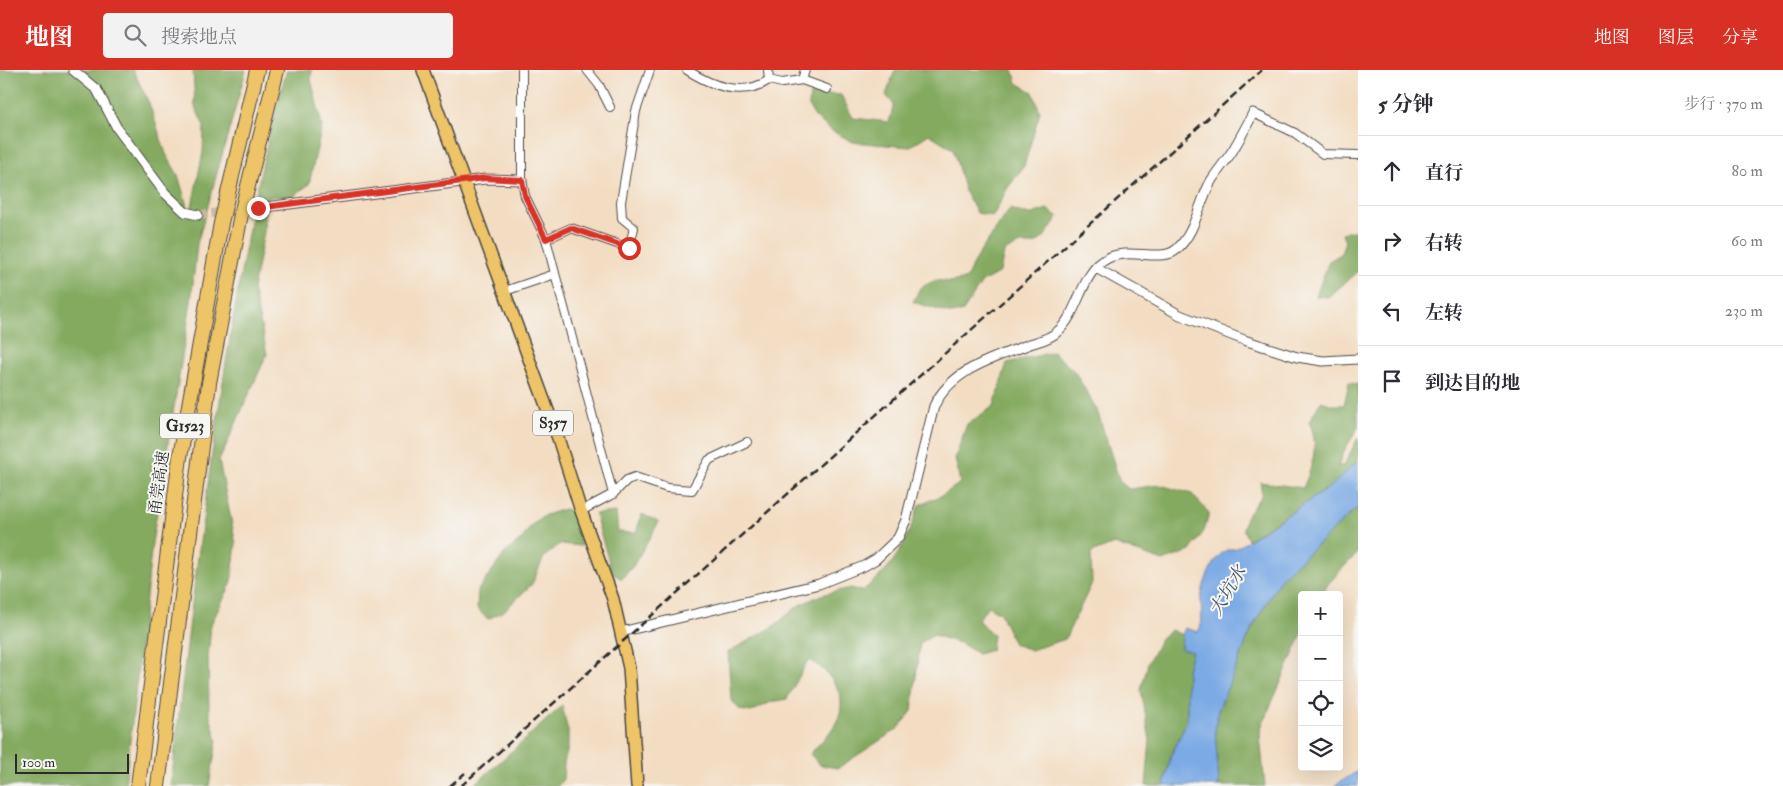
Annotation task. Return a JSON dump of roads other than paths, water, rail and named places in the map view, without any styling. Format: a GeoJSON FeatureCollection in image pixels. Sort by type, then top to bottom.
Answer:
{"type":"FeatureCollection","features":[{"type":"Feature","properties":{"kind":"highway","name":"甬莞高速"},"geometry":{"type":"LineString","coordinates":[[138,786],[181,447],[220,222],[258,70]]}},
{"type":"Feature","properties":{"kind":"highway","name":"G1523"},"geometry":{"type":"LineString","coordinates":[[158,786],[209,383],[241,214],[277,70]]}},
{"type":"Feature","properties":{"kind":"main road","name":"S357"},"geometry":{"type":"LineString","coordinates":[[423,70],[558,438],[581,511],[613,599],[629,668],[638,786]]}},
{"type":"Feature","properties":{"kind":"street"},"geometry":{"type":"LineString","coordinates":[[73,70],[97,90],[117,128],[165,193],[185,212],[198,215]]}},
{"type":"Feature","properties":{"kind":"street"},"geometry":{"type":"LineString","coordinates":[[522,70],[522,180],[525,196],[546,239],[613,494]]}},
{"type":"Feature","properties":{"kind":"street"},"geometry":{"type":"LineString","coordinates":[[587,70],[599,85],[610,107]]}},
{"type":"Feature","properties":{"kind":"street"},"geometry":{"type":"LineString","coordinates":[[546,239],[571,228],[629,248],[634,228],[622,218],[621,202],[636,111],[650,70]]}},
{"type":"Feature","properties":{"kind":"street"},"geometry":{"type":"LineString","coordinates":[[687,70],[712,83],[738,90],[752,88],[769,80],[782,83],[802,80],[827,89]]}},
{"type":"Feature","properties":{"kind":"street"},"geometry":{"type":"LineString","coordinates":[[768,70],[769,80]]}},
{"type":"Feature","properties":{"kind":"street"},"geometry":{"type":"LineString","coordinates":[[802,80],[805,70]]}},
{"type":"Feature","properties":{"kind":"street"},"geometry":{"type":"LineString","coordinates":[[621,632],[819,584],[864,566],[876,558],[898,538],[906,520],[934,406],[940,394],[953,380],[983,362],[1056,334],[1068,322],[1096,268],[1106,259],[1117,254],[1137,252],[1162,256],[1176,250],[1184,241],[1194,223],[1211,182],[1233,150],[1253,113],[1295,133],[1323,154],[1358,155]]}},
{"type":"Feature","properties":{"kind":"street"},"geometry":{"type":"LineString","coordinates":[[258,208],[485,178],[522,180]]}},
{"type":"Feature","properties":{"kind":"street"},"geometry":{"type":"LineString","coordinates":[[1096,268],[1180,315],[1244,340],[1297,356],[1324,361],[1358,359]]}},
{"type":"Feature","properties":{"kind":"street"},"geometry":{"type":"LineString","coordinates":[[505,291],[555,274]]}},
{"type":"Feature","properties":{"kind":"street"},"geometry":{"type":"LineString","coordinates":[[581,511],[613,494],[626,480],[635,477],[667,488],[692,490],[709,460],[747,442]]}},
{"type":"Feature","properties":{"kind":"water","name":"大坑水"},"geometry":{"type":"Polygon","coordinates":[[[1358,461],[1358,507],[1281,578],[1252,628],[1218,711],[1215,730],[1219,786],[1164,786],[1171,756],[1187,720],[1187,671],[1192,651],[1181,649],[1182,635],[1185,628],[1198,632],[1200,628],[1202,621],[1202,595],[1212,566],[1225,551],[1237,548],[1330,487],[1358,461]]]}},
{"type":"Feature","properties":{"kind":"water"},"geometry":{"type":"Polygon","coordinates":[[[1358,771],[1358,786],[1334,786],[1358,771]]]}},
{"type":"Feature","properties":{"kind":"tunnel"},"geometry":{"type":"LineString","coordinates":[[198,215],[258,208]]}},
{"type":"Feature","properties":{"kind":"railway"},"geometry":{"type":"LineString","coordinates":[[461,786],[1262,70]]}},
{"type":"Feature","properties":{"kind":"railway"},"geometry":{"type":"LineString","coordinates":[[450,786],[465,773]]}}]}
